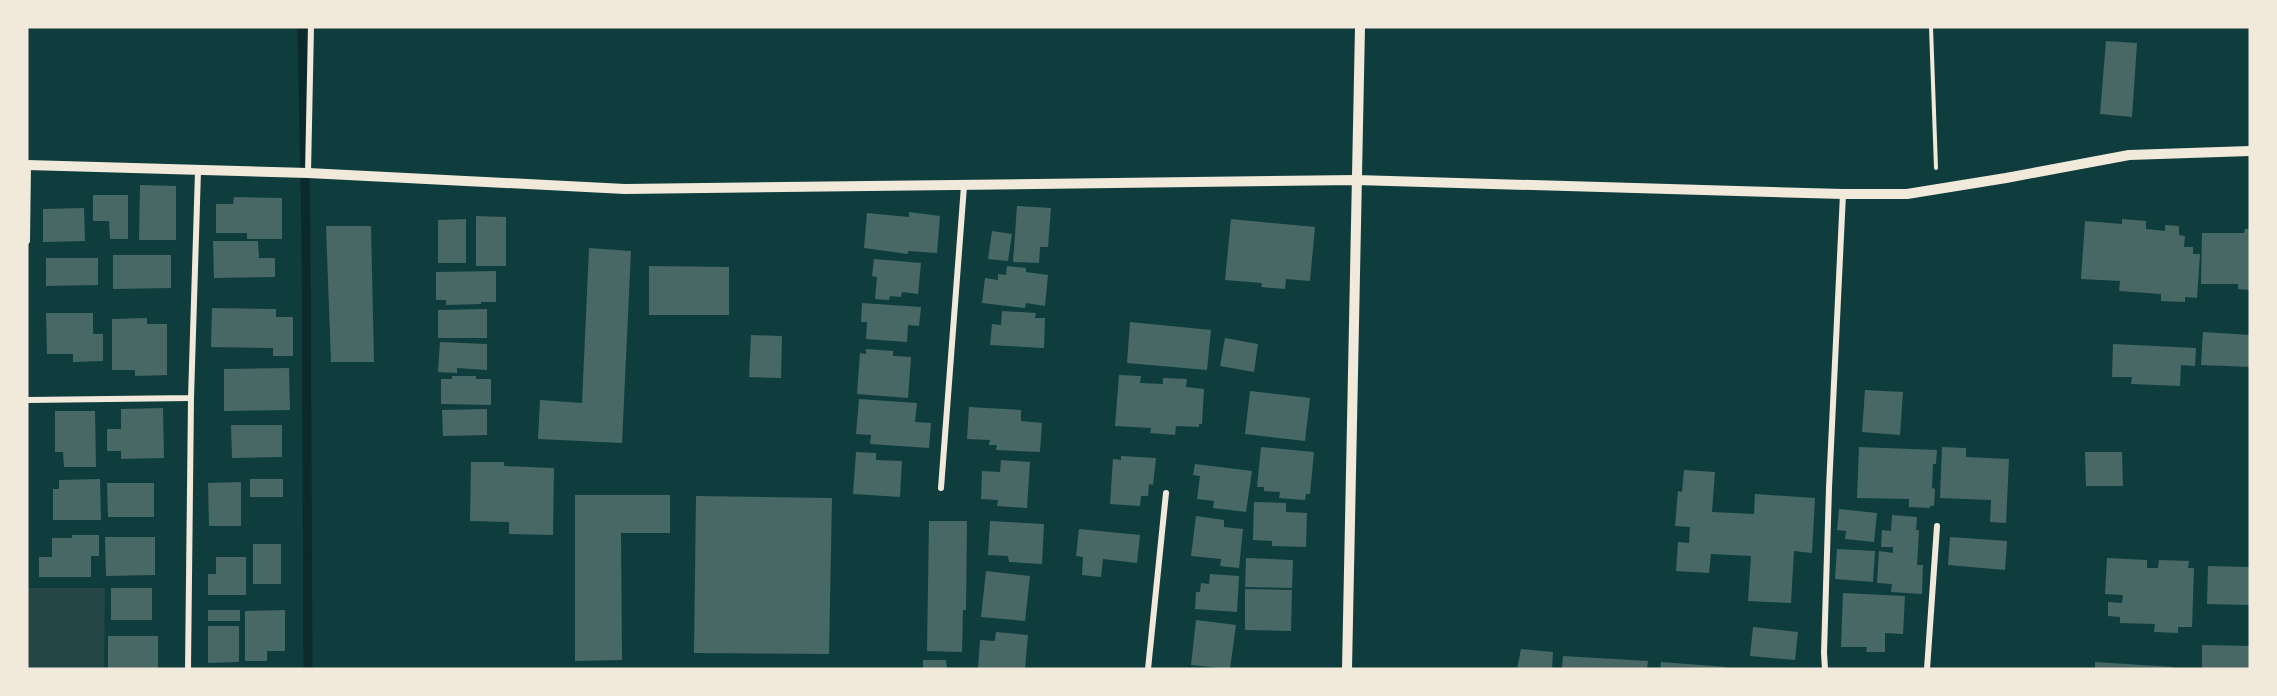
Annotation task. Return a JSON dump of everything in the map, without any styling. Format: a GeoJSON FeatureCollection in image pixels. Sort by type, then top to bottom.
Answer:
{"type":"FeatureCollection","features":[{"type":"Feature","properties":{"kind":"street"},"geometry":{"type":"LineString","coordinates":[[308,173],[311,27]]}},
{"type":"Feature","properties":{"kind":"street"},"geometry":{"type":"LineString","coordinates":[[1347,669],[1359,27]]}},
{"type":"Feature","properties":{"kind":"street"},"geometry":{"type":"LineString","coordinates":[[27,241],[28,165],[308,173],[625,189],[1356,180],[1907,194],[2129,155],[2250,150]]}},
{"type":"Feature","properties":{"kind":"street"},"geometry":{"type":"LineString","coordinates":[[188,669],[191,398],[198,171]]}},
{"type":"Feature","properties":{"kind":"street"},"geometry":{"type":"LineString","coordinates":[[941,488],[964,186]]}},
{"type":"Feature","properties":{"kind":"street"},"geometry":{"type":"LineString","coordinates":[[1825,669],[1829,488],[1843,194]]}},
{"type":"Feature","properties":{"kind":"street"},"geometry":{"type":"LineString","coordinates":[[27,400],[191,398]]}},
{"type":"Feature","properties":{"kind":"street"},"geometry":{"type":"LineString","coordinates":[[1148,669],[1166,493]]}},
{"type":"Feature","properties":{"kind":"street"},"geometry":{"type":"LineString","coordinates":[[1927,669],[1937,526]]}},
{"type":"Feature","properties":{"kind":"path"},"geometry":{"type":"LineString","coordinates":[[1931,27],[1936,190]]}},
{"type":"Feature","properties":{"kind":"shaded area"},"geometry":{"type":"Polygon","coordinates":[[[28,588],[105,588],[104,669],[27,669],[28,588]]]}},
{"type":"Feature","properties":{"kind":"building"},"geometry":{"type":"Polygon","coordinates":[[[2106,41],[2137,43],[2132,117],[2100,114],[2106,41]]]}},
{"type":"Feature","properties":{"kind":"building"},"geometry":{"type":"Polygon","coordinates":[[[140,185],[176,186],[176,240],[139,240],[140,185]]]}},
{"type":"Feature","properties":{"kind":"building"},"geometry":{"type":"Polygon","coordinates":[[[93,195],[128,195],[128,239],[110,239],[109,221],[93,221],[93,195]]]}},
{"type":"Feature","properties":{"kind":"building"},"geometry":{"type":"Polygon","coordinates":[[[234,197],[282,198],[282,239],[247,239],[247,233],[216,233],[216,204],[233,204],[234,197]]]}},
{"type":"Feature","properties":{"kind":"building"},"geometry":{"type":"Polygon","coordinates":[[[1017,206],[1051,208],[1048,247],[1040,247],[1039,263],[1013,262],[1017,206]]]}},
{"type":"Feature","properties":{"kind":"building"},"geometry":{"type":"Polygon","coordinates":[[[84,208],[85,241],[43,242],[43,209],[84,208]]]}},
{"type":"Feature","properties":{"kind":"building"},"geometry":{"type":"Polygon","coordinates":[[[909,212],[940,216],[937,253],[908,251],[908,254],[864,248],[867,213],[909,217],[909,212]]]}},
{"type":"Feature","properties":{"kind":"building"},"geometry":{"type":"Polygon","coordinates":[[[476,216],[506,217],[506,266],[476,266],[476,216]]]}},
{"type":"Feature","properties":{"kind":"building"},"geometry":{"type":"Polygon","coordinates":[[[466,219],[466,263],[438,263],[438,220],[466,219]]]}},
{"type":"Feature","properties":{"kind":"building"},"geometry":{"type":"Polygon","coordinates":[[[1231,219],[1315,227],[1310,281],[1286,279],[1285,289],[1261,287],[1262,283],[1225,280],[1231,219]]]}},
{"type":"Feature","properties":{"kind":"building"},"geometry":{"type":"Polygon","coordinates":[[[2122,219],[2146,221],[2146,229],[2165,231],[2165,225],[2179,226],[2179,235],[2185,236],[2184,247],[2193,247],[2193,254],[2200,254],[2197,298],[2185,297],[2185,302],[2161,301],[2161,294],[2119,291],[2120,281],[2081,279],[2085,221],[2122,224],[2122,219]]]}},
{"type":"Feature","properties":{"kind":"building"},"geometry":{"type":"Polygon","coordinates":[[[326,226],[371,226],[374,362],[331,362],[326,226]]]}},
{"type":"Feature","properties":{"kind":"building"},"geometry":{"type":"Polygon","coordinates":[[[2245,229],[2250,229],[2250,290],[2238,289],[2238,284],[2201,284],[2202,233],[2244,233],[2245,229]]]}},
{"type":"Feature","properties":{"kind":"building"},"geometry":{"type":"Polygon","coordinates":[[[992,231],[1012,234],[1008,261],[988,259],[992,231]]]}},
{"type":"Feature","properties":{"kind":"building"},"geometry":{"type":"Polygon","coordinates":[[[213,241],[258,241],[259,258],[275,258],[275,277],[214,278],[213,241]]]}},
{"type":"Feature","properties":{"kind":"building"},"geometry":{"type":"Polygon","coordinates":[[[589,248],[631,251],[622,443],[538,439],[540,400],[582,403],[589,248]]]}},
{"type":"Feature","properties":{"kind":"building"},"geometry":{"type":"Polygon","coordinates":[[[113,255],[171,255],[171,288],[113,289],[113,255]]]}},
{"type":"Feature","properties":{"kind":"building"},"geometry":{"type":"Polygon","coordinates":[[[46,258],[98,258],[98,285],[46,286],[46,258]]]}},
{"type":"Feature","properties":{"kind":"building"},"geometry":{"type":"Polygon","coordinates":[[[874,259],[921,263],[918,294],[902,292],[901,297],[890,296],[889,300],[875,299],[877,277],[872,276],[874,259]]]}},
{"type":"Feature","properties":{"kind":"building"},"geometry":{"type":"Polygon","coordinates":[[[649,266],[729,267],[729,315],[649,315],[649,266]]]}},
{"type":"Feature","properties":{"kind":"building"},"geometry":{"type":"Polygon","coordinates":[[[1007,266],[1026,268],[1026,272],[1048,275],[1045,306],[1026,303],[1025,308],[982,303],[985,278],[998,280],[998,274],[1006,275],[1007,266]]]}},
{"type":"Feature","properties":{"kind":"building"},"geometry":{"type":"Polygon","coordinates":[[[496,271],[496,302],[446,305],[446,300],[436,300],[436,272],[496,271]]]}},
{"type":"Feature","properties":{"kind":"building"},"geometry":{"type":"Polygon","coordinates":[[[862,303],[921,307],[919,326],[908,325],[907,342],[866,339],[867,322],[861,322],[862,303]]]}},
{"type":"Feature","properties":{"kind":"building"},"geometry":{"type":"Polygon","coordinates":[[[212,308],[276,309],[276,317],[293,317],[293,356],[273,356],[273,348],[211,347],[212,308]]]}},
{"type":"Feature","properties":{"kind":"building"},"geometry":{"type":"Polygon","coordinates":[[[487,309],[487,338],[438,338],[438,310],[487,309]]]}},
{"type":"Feature","properties":{"kind":"building"},"geometry":{"type":"Polygon","coordinates":[[[1002,311],[1036,313],[1035,318],[1045,318],[1044,348],[990,345],[992,324],[1001,325],[1002,311]]]}},
{"type":"Feature","properties":{"kind":"building"},"geometry":{"type":"Polygon","coordinates":[[[46,313],[93,313],[93,334],[103,334],[103,361],[73,362],[73,354],[47,354],[46,313]]]}},
{"type":"Feature","properties":{"kind":"building"},"geometry":{"type":"Polygon","coordinates":[[[147,318],[147,324],[167,324],[167,375],[135,376],[135,370],[112,370],[112,319],[147,318]]]}},
{"type":"Feature","properties":{"kind":"building"},"geometry":{"type":"Polygon","coordinates":[[[1130,322],[1211,330],[1207,370],[1127,363],[1130,322]]]}},
{"type":"Feature","properties":{"kind":"building"},"geometry":{"type":"Polygon","coordinates":[[[2203,332],[2250,335],[2250,367],[2201,365],[2203,332]]]}},
{"type":"Feature","properties":{"kind":"building"},"geometry":{"type":"Polygon","coordinates":[[[751,335],[782,336],[781,378],[749,377],[751,335]]]}},
{"type":"Feature","properties":{"kind":"building"},"geometry":{"type":"Polygon","coordinates":[[[1225,338],[1258,344],[1254,372],[1220,366],[1225,338]]]}},
{"type":"Feature","properties":{"kind":"building"},"geometry":{"type":"Polygon","coordinates":[[[440,342],[487,344],[487,370],[457,368],[457,373],[438,372],[440,342]]]}},
{"type":"Feature","properties":{"kind":"building"},"geometry":{"type":"Polygon","coordinates":[[[2113,344],[2196,348],[2195,366],[2181,365],[2180,386],[2131,384],[2132,377],[2112,377],[2113,344]]]}},
{"type":"Feature","properties":{"kind":"building"},"geometry":{"type":"Polygon","coordinates":[[[866,349],[893,351],[893,356],[911,357],[908,398],[857,394],[860,353],[866,354],[866,349]]]}},
{"type":"Feature","properties":{"kind":"building"},"geometry":{"type":"Polygon","coordinates":[[[289,368],[290,410],[224,411],[224,369],[289,368]]]}},
{"type":"Feature","properties":{"kind":"building"},"geometry":{"type":"Polygon","coordinates":[[[1119,375],[1141,376],[1140,383],[1163,384],[1163,378],[1187,379],[1186,387],[1204,389],[1202,424],[1199,424],[1199,427],[1176,426],[1175,435],[1150,433],[1151,428],[1115,426],[1119,375]]]}},
{"type":"Feature","properties":{"kind":"building"},"geometry":{"type":"Polygon","coordinates":[[[452,376],[476,376],[476,379],[491,379],[491,405],[441,404],[441,379],[452,379],[452,376]]]}},
{"type":"Feature","properties":{"kind":"building"},"geometry":{"type":"Polygon","coordinates":[[[1865,390],[1903,392],[1900,435],[1862,432],[1865,390]]]}},
{"type":"Feature","properties":{"kind":"building"},"geometry":{"type":"Polygon","coordinates":[[[1250,391],[1310,398],[1305,441],[1245,434],[1250,391]]]}},
{"type":"Feature","properties":{"kind":"building"},"geometry":{"type":"Polygon","coordinates":[[[859,399],[917,403],[915,422],[931,423],[929,448],[870,444],[871,435],[856,434],[859,399]]]}},
{"type":"Feature","properties":{"kind":"building"},"geometry":{"type":"Polygon","coordinates":[[[969,407],[1021,410],[1021,421],[1042,423],[1040,452],[996,450],[997,445],[989,445],[990,440],[967,439],[969,407]]]}},
{"type":"Feature","properties":{"kind":"building"},"geometry":{"type":"Polygon","coordinates":[[[163,408],[164,458],[121,459],[121,451],[107,451],[107,429],[121,429],[121,409],[163,408]]]}},
{"type":"Feature","properties":{"kind":"building"},"geometry":{"type":"Polygon","coordinates":[[[487,409],[487,435],[443,436],[442,410],[487,409]]]}},
{"type":"Feature","properties":{"kind":"building"},"geometry":{"type":"Polygon","coordinates":[[[55,411],[95,411],[96,467],[64,467],[63,452],[55,452],[55,411]]]}},
{"type":"Feature","properties":{"kind":"building"},"geometry":{"type":"Polygon","coordinates":[[[231,425],[282,425],[282,457],[232,458],[231,425]]]}},
{"type":"Feature","properties":{"kind":"building"},"geometry":{"type":"Polygon","coordinates":[[[1261,447],[1314,452],[1310,494],[1306,494],[1305,500],[1279,498],[1280,492],[1264,491],[1264,487],[1257,487],[1261,447]]]}},
{"type":"Feature","properties":{"kind":"building"},"geometry":{"type":"Polygon","coordinates":[[[1859,447],[1937,450],[1936,464],[1933,464],[1934,506],[1930,508],[1909,507],[1909,499],[1857,498],[1859,447]]]}},
{"type":"Feature","properties":{"kind":"building"},"geometry":{"type":"Polygon","coordinates":[[[1942,447],[1966,448],[1966,457],[2009,459],[2006,523],[1990,522],[1991,500],[1940,498],[1942,447]]]}},
{"type":"Feature","properties":{"kind":"building"},"geometry":{"type":"Polygon","coordinates":[[[856,452],[876,453],[876,460],[902,461],[900,497],[853,494],[856,452]]]}},
{"type":"Feature","properties":{"kind":"building"},"geometry":{"type":"Polygon","coordinates":[[[2085,452],[2122,452],[2123,486],[2086,486],[2085,452]]]}},
{"type":"Feature","properties":{"kind":"building"},"geometry":{"type":"Polygon","coordinates":[[[1121,456],[1156,458],[1153,485],[1149,484],[1148,496],[1141,496],[1140,506],[1110,504],[1113,459],[1121,460],[1121,456]]]}},
{"type":"Feature","properties":{"kind":"building"},"geometry":{"type":"Polygon","coordinates":[[[1001,460],[1030,462],[1027,508],[997,506],[998,500],[981,499],[982,471],[1000,472],[1001,460]]]}},
{"type":"Feature","properties":{"kind":"building"},"geometry":{"type":"Polygon","coordinates":[[[471,462],[504,462],[504,466],[554,468],[553,535],[509,534],[509,522],[470,521],[471,462]]]}},
{"type":"Feature","properties":{"kind":"building"},"geometry":{"type":"Polygon","coordinates":[[[1195,464],[1252,471],[1246,512],[1213,508],[1214,501],[1197,499],[1200,476],[1193,475],[1195,464]]]}},
{"type":"Feature","properties":{"kind":"building"},"geometry":{"type":"Polygon","coordinates":[[[1684,470],[1715,472],[1712,512],[1754,514],[1755,494],[1815,498],[1812,553],[1794,551],[1791,603],[1748,601],[1751,556],[1711,554],[1709,573],[1676,571],[1678,542],[1689,543],[1690,527],[1675,526],[1678,491],[1682,492],[1684,470]]]}},
{"type":"Feature","properties":{"kind":"building"},"geometry":{"type":"Polygon","coordinates":[[[100,479],[101,520],[53,520],[53,489],[59,489],[59,480],[100,479]]]}},
{"type":"Feature","properties":{"kind":"building"},"geometry":{"type":"Polygon","coordinates":[[[250,479],[283,479],[283,497],[250,497],[250,479]]]}},
{"type":"Feature","properties":{"kind":"building"},"geometry":{"type":"Polygon","coordinates":[[[241,482],[241,526],[209,526],[208,483],[241,482]]]}},
{"type":"Feature","properties":{"kind":"building"},"geometry":{"type":"Polygon","coordinates":[[[107,483],[154,483],[154,517],[108,517],[107,483]]]}},
{"type":"Feature","properties":{"kind":"building"},"geometry":{"type":"Polygon","coordinates":[[[575,495],[670,495],[670,533],[621,533],[622,660],[575,661],[575,495]]]}},
{"type":"Feature","properties":{"kind":"building"},"geometry":{"type":"Polygon","coordinates":[[[696,496],[832,498],[829,654],[694,653],[696,496]]]}},
{"type":"Feature","properties":{"kind":"building"},"geometry":{"type":"Polygon","coordinates":[[[1254,502],[1286,503],[1286,512],[1307,513],[1306,547],[1272,546],[1272,541],[1253,540],[1254,502]]]}},
{"type":"Feature","properties":{"kind":"building"},"geometry":{"type":"Polygon","coordinates":[[[1839,509],[1877,513],[1874,542],[1845,539],[1846,531],[1837,530],[1839,509]]]}},
{"type":"Feature","properties":{"kind":"building"},"geometry":{"type":"Polygon","coordinates":[[[1892,515],[1917,517],[1916,530],[1919,530],[1917,565],[1923,565],[1922,594],[1891,592],[1892,584],[1877,583],[1879,551],[1893,553],[1893,547],[1881,547],[1882,530],[1891,531],[1892,515]]]}},
{"type":"Feature","properties":{"kind":"building"},"geometry":{"type":"Polygon","coordinates":[[[1196,516],[1224,520],[1224,527],[1243,529],[1239,568],[1220,566],[1221,559],[1191,556],[1196,516]]]}},
{"type":"Feature","properties":{"kind":"building"},"geometry":{"type":"Polygon","coordinates":[[[929,521],[967,521],[966,610],[963,610],[962,652],[927,651],[929,521]]]}},
{"type":"Feature","properties":{"kind":"building"},"geometry":{"type":"Polygon","coordinates":[[[990,521],[1044,524],[1042,564],[1009,562],[1008,556],[988,555],[990,521]]]}},
{"type":"Feature","properties":{"kind":"building"},"geometry":{"type":"Polygon","coordinates":[[[1079,529],[1140,535],[1137,563],[1103,559],[1101,577],[1082,575],[1083,557],[1076,556],[1079,529]]]}},
{"type":"Feature","properties":{"kind":"building"},"geometry":{"type":"Polygon","coordinates":[[[72,535],[99,535],[99,556],[91,556],[91,577],[39,577],[39,557],[52,557],[52,538],[72,538],[72,535]]]}},
{"type":"Feature","properties":{"kind":"building"},"geometry":{"type":"Polygon","coordinates":[[[105,537],[155,537],[155,575],[106,576],[105,537]]]}},
{"type":"Feature","properties":{"kind":"building"},"geometry":{"type":"Polygon","coordinates":[[[1950,537],[2007,541],[2005,570],[1948,565],[1950,537]]]}},
{"type":"Feature","properties":{"kind":"building"},"geometry":{"type":"Polygon","coordinates":[[[253,544],[281,544],[281,584],[253,584],[253,544]]]}},
{"type":"Feature","properties":{"kind":"building"},"geometry":{"type":"Polygon","coordinates":[[[1837,549],[1875,551],[1873,582],[1835,579],[1837,549]]]}},
{"type":"Feature","properties":{"kind":"building"},"geometry":{"type":"Polygon","coordinates":[[[216,557],[246,557],[246,595],[208,595],[208,574],[216,574],[216,557]]]}},
{"type":"Feature","properties":{"kind":"building"},"geometry":{"type":"Polygon","coordinates":[[[1246,558],[1293,560],[1292,588],[1245,587],[1246,558]]]}},
{"type":"Feature","properties":{"kind":"building"},"geometry":{"type":"Polygon","coordinates":[[[2107,558],[2147,560],[2147,568],[2158,568],[2159,560],[2189,561],[2188,568],[2194,568],[2192,627],[2178,627],[2178,633],[2154,632],[2155,624],[2120,623],[2120,617],[2108,616],[2108,602],[2122,603],[2123,595],[2105,594],[2107,558]]]}},
{"type":"Feature","properties":{"kind":"building"},"geometry":{"type":"Polygon","coordinates":[[[2208,566],[2250,567],[2250,605],[2207,604],[2208,566]]]}},
{"type":"Feature","properties":{"kind":"building"},"geometry":{"type":"Polygon","coordinates":[[[986,571],[1030,576],[1025,621],[981,617],[986,571]]]}},
{"type":"Feature","properties":{"kind":"building"},"geometry":{"type":"Polygon","coordinates":[[[1210,574],[1239,576],[1237,612],[1195,609],[1196,592],[1200,592],[1201,583],[1209,584],[1210,574]]]}},
{"type":"Feature","properties":{"kind":"building"},"geometry":{"type":"Polygon","coordinates":[[[111,588],[152,588],[152,620],[111,620],[111,588]]]}},
{"type":"Feature","properties":{"kind":"building"},"geometry":{"type":"Polygon","coordinates":[[[1245,589],[1292,590],[1291,631],[1245,630],[1245,589]]]}},
{"type":"Feature","properties":{"kind":"building"},"geometry":{"type":"Polygon","coordinates":[[[1843,593],[1905,596],[1903,634],[1885,633],[1885,652],[1866,652],[1867,647],[1841,647],[1843,593]]]}},
{"type":"Feature","properties":{"kind":"building"},"geometry":{"type":"Polygon","coordinates":[[[208,610],[240,610],[240,621],[208,621],[208,610]]]}},
{"type":"Feature","properties":{"kind":"building"},"geometry":{"type":"Polygon","coordinates":[[[285,610],[285,651],[267,651],[267,661],[245,661],[245,611],[285,610]]]}},
{"type":"Feature","properties":{"kind":"building"},"geometry":{"type":"Polygon","coordinates":[[[1196,620],[1236,625],[1230,669],[1191,665],[1196,620]]]}},
{"type":"Feature","properties":{"kind":"building"},"geometry":{"type":"Polygon","coordinates":[[[208,626],[239,626],[239,662],[208,663],[208,626]]]}},
{"type":"Feature","properties":{"kind":"building"},"geometry":{"type":"Polygon","coordinates":[[[1753,627],[1798,632],[1795,660],[1750,656],[1753,627]]]}},
{"type":"Feature","properties":{"kind":"building"},"geometry":{"type":"Polygon","coordinates":[[[996,632],[1028,635],[1025,669],[978,669],[980,640],[995,641],[996,632]]]}},
{"type":"Feature","properties":{"kind":"building"},"geometry":{"type":"Polygon","coordinates":[[[108,636],[158,636],[158,669],[108,669],[108,636]]]}},
{"type":"Feature","properties":{"kind":"building"},"geometry":{"type":"Polygon","coordinates":[[[2202,645],[2250,646],[2250,669],[2202,669],[2202,645]]]}},
{"type":"Feature","properties":{"kind":"building"},"geometry":{"type":"Polygon","coordinates":[[[1521,649],[1553,652],[1552,669],[1517,669],[1521,649]]]}},
{"type":"Feature","properties":{"kind":"building"},"geometry":{"type":"Polygon","coordinates":[[[1563,656],[1648,661],[1647,669],[1562,669],[1563,656]]]}},
{"type":"Feature","properties":{"kind":"building"},"geometry":{"type":"Polygon","coordinates":[[[923,660],[946,660],[947,669],[923,669],[923,660]]]}},
{"type":"Feature","properties":{"kind":"building"},"geometry":{"type":"Polygon","coordinates":[[[1661,662],[1726,667],[1725,669],[1660,669],[1661,662]]]}},
{"type":"Feature","properties":{"kind":"building"},"geometry":{"type":"Polygon","coordinates":[[[2095,662],[2173,667],[2173,669],[2095,669],[2095,662]]]}},
{"type":"Feature","properties":{"kind":"waterway"},"geometry":{"type":"LineString","coordinates":[[302,27],[306,236],[308,669]]}}]}
